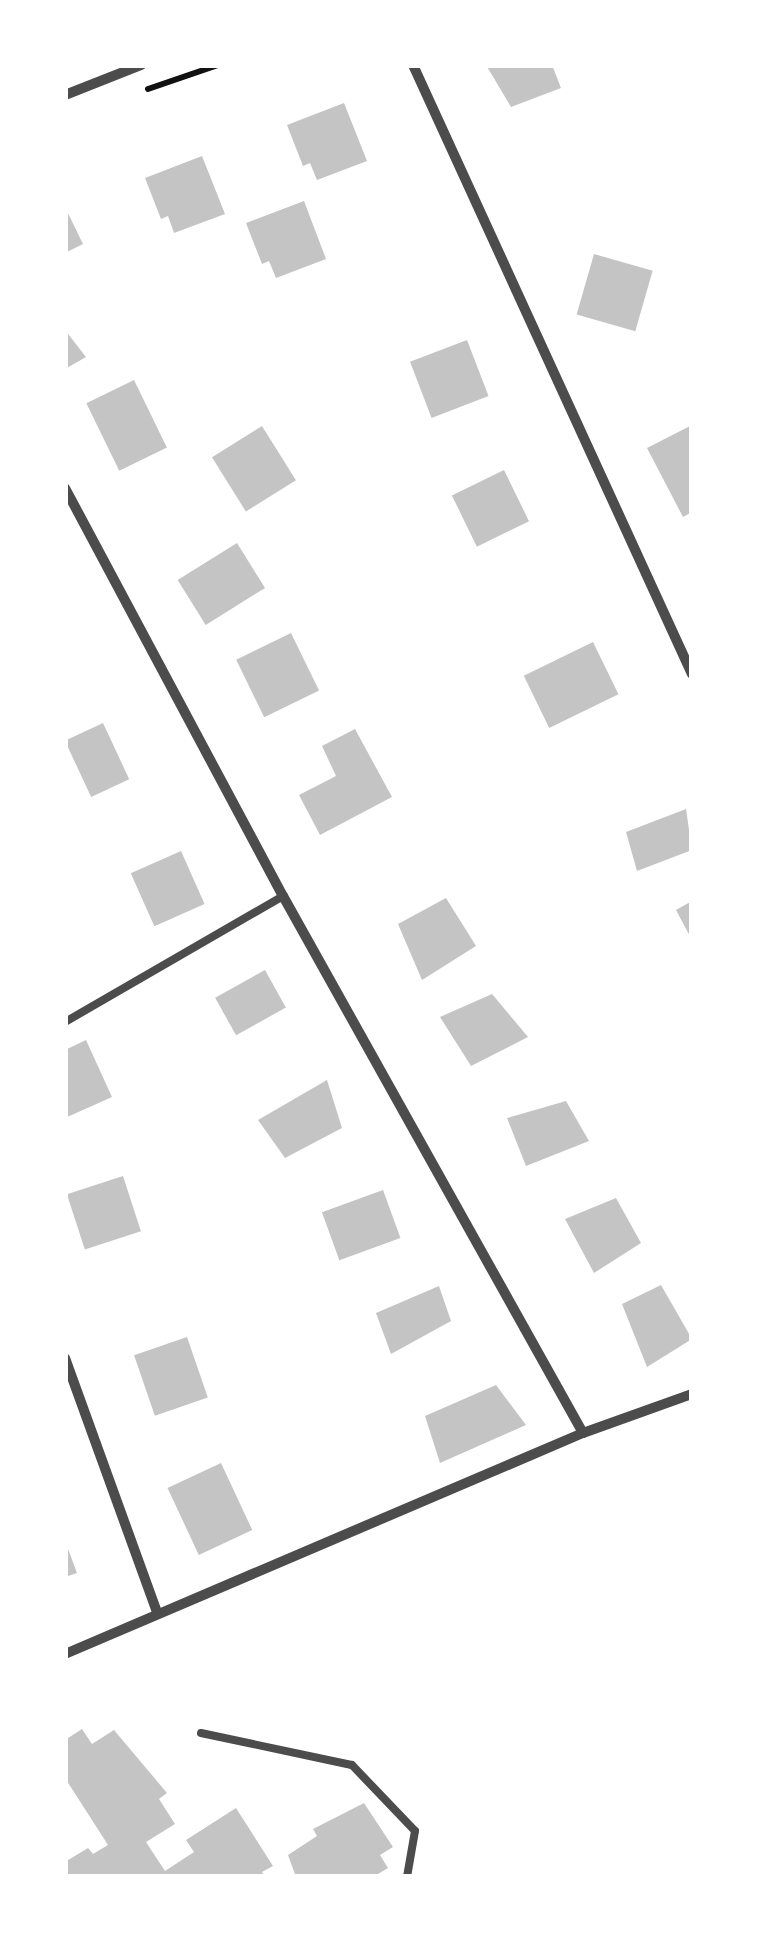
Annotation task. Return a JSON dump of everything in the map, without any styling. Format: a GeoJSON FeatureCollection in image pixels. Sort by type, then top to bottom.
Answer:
{"type":"FeatureCollection","features":[{"type":"Feature","properties":{"kind":"street"},"geometry":{"type":"LineString","coordinates":[[65,94],[142,65]]}},
{"type":"Feature","properties":{"kind":"street"},"geometry":{"type":"LineString","coordinates":[[413,65],[692,674]]}},
{"type":"Feature","properties":{"kind":"street"},"geometry":{"type":"LineString","coordinates":[[65,488],[283,896],[583,1434]]}},
{"type":"Feature","properties":{"kind":"street"},"geometry":{"type":"LineString","coordinates":[[65,1358],[157,1612]]}},
{"type":"Feature","properties":{"kind":"street"},"geometry":{"type":"LineString","coordinates":[[65,1654],[583,1434],[692,1394]]}},
{"type":"Feature","properties":{"kind":"lane"},"geometry":{"type":"LineString","coordinates":[[65,1022],[283,896]]}},
{"type":"Feature","properties":{"kind":"lane"},"geometry":{"type":"LineString","coordinates":[[200,1733],[352,1764],[414,1831],[407,1877]]}},
{"type":"Feature","properties":{"kind":"building"},"geometry":{"type":"Polygon","coordinates":[[[486,65],[552,65],[561,88],[511,107],[486,65]]]}},
{"type":"Feature","properties":{"kind":"building"},"geometry":{"type":"Polygon","coordinates":[[[344,103],[367,161],[317,180],[310,163],[303,166],[287,125],[344,103]]]}},
{"type":"Feature","properties":{"kind":"building"},"geometry":{"type":"Polygon","coordinates":[[[202,156],[225,214],[174,233],[168,216],[161,219],[145,178],[202,156]]]}},
{"type":"Feature","properties":{"kind":"building"},"geometry":{"type":"Polygon","coordinates":[[[304,201],[326,259],[276,278],[269,261],[262,264],[246,223],[304,201]]]}},
{"type":"Feature","properties":{"kind":"building"},"geometry":{"type":"Polygon","coordinates":[[[65,207],[83,244],[65,253],[65,207]]]}},
{"type":"Feature","properties":{"kind":"building"},"geometry":{"type":"Polygon","coordinates":[[[594,254],[653,271],[635,331],[577,315],[594,254]]]}},
{"type":"Feature","properties":{"kind":"building"},"geometry":{"type":"Polygon","coordinates":[[[65,330],[86,357],[65,369],[65,330]]]}},
{"type":"Feature","properties":{"kind":"building"},"geometry":{"type":"Polygon","coordinates":[[[467,340],[489,396],[432,418],[410,362],[467,340]]]}},
{"type":"Feature","properties":{"kind":"building"},"geometry":{"type":"Polygon","coordinates":[[[134,380],[167,447],[119,471],[86,403],[134,380]]]}},
{"type":"Feature","properties":{"kind":"building"},"geometry":{"type":"Polygon","coordinates":[[[692,425],[692,512],[683,517],[647,448],[692,425]]]}},
{"type":"Feature","properties":{"kind":"building"},"geometry":{"type":"Polygon","coordinates":[[[262,426],[296,480],[246,512],[212,457],[262,426]]]}},
{"type":"Feature","properties":{"kind":"building"},"geometry":{"type":"Polygon","coordinates":[[[504,470],[529,521],[477,547],[452,495],[504,470]]]}},
{"type":"Feature","properties":{"kind":"building"},"geometry":{"type":"Polygon","coordinates":[[[237,543],[265,588],[206,625],[178,580],[237,543]]]}},
{"type":"Feature","properties":{"kind":"building"},"geometry":{"type":"Polygon","coordinates":[[[291,633],[319,691],[264,717],[236,660],[291,633]]]}},
{"type":"Feature","properties":{"kind":"building"},"geometry":{"type":"Polygon","coordinates":[[[593,642],[618,694],[549,728],[524,676],[593,642]]]}},
{"type":"Feature","properties":{"kind":"building"},"geometry":{"type":"Polygon","coordinates":[[[103,723],[129,779],[91,797],[65,741],[103,723]]]}},
{"type":"Feature","properties":{"kind":"building"},"geometry":{"type":"Polygon","coordinates":[[[355,729],[392,797],[320,835],[299,795],[336,776],[322,746],[355,729]]]}},
{"type":"Feature","properties":{"kind":"building"},"geometry":{"type":"Polygon","coordinates":[[[686,809],[692,850],[637,871],[626,832],[686,809]]]}},
{"type":"Feature","properties":{"kind":"building"},"geometry":{"type":"Polygon","coordinates":[[[181,851],[205,904],[154,926],[131,873],[181,851]]]}},
{"type":"Feature","properties":{"kind":"building"},"geometry":{"type":"Polygon","coordinates":[[[446,898],[476,946],[422,980],[398,924],[446,898]]]}},
{"type":"Feature","properties":{"kind":"building"},"geometry":{"type":"Polygon","coordinates":[[[692,901],[692,940],[676,910],[692,901]]]}},
{"type":"Feature","properties":{"kind":"building"},"geometry":{"type":"Polygon","coordinates":[[[265,970],[286,1008],[236,1035],[215,998],[265,970]]]}},
{"type":"Feature","properties":{"kind":"building"},"geometry":{"type":"Polygon","coordinates":[[[492,994],[528,1037],[471,1066],[440,1017],[492,994]]]}},
{"type":"Feature","properties":{"kind":"building"},"geometry":{"type":"Polygon","coordinates":[[[86,1040],[112,1097],[65,1118],[65,1050],[86,1040]]]}},
{"type":"Feature","properties":{"kind":"building"},"geometry":{"type":"Polygon","coordinates":[[[327,1080],[342,1128],[285,1158],[258,1120],[327,1080]]]}},
{"type":"Feature","properties":{"kind":"building"},"geometry":{"type":"Polygon","coordinates":[[[566,1101],[589,1141],[526,1166],[507,1118],[566,1101]]]}},
{"type":"Feature","properties":{"kind":"building"},"geometry":{"type":"Polygon","coordinates":[[[123,1176],[141,1231],[85,1249],[67,1194],[123,1176]]]}},
{"type":"Feature","properties":{"kind":"building"},"geometry":{"type":"Polygon","coordinates":[[[383,1190],[400,1238],[339,1260],[322,1212],[383,1190]]]}},
{"type":"Feature","properties":{"kind":"building"},"geometry":{"type":"Polygon","coordinates":[[[616,1198],[641,1243],[594,1273],[565,1219],[616,1198]]]}},
{"type":"Feature","properties":{"kind":"building"},"geometry":{"type":"Polygon","coordinates":[[[661,1285],[692,1339],[647,1367],[622,1304],[661,1285]]]}},
{"type":"Feature","properties":{"kind":"building"},"geometry":{"type":"Polygon","coordinates":[[[439,1286],[451,1321],[391,1354],[376,1313],[439,1286]]]}},
{"type":"Feature","properties":{"kind":"building"},"geometry":{"type":"Polygon","coordinates":[[[187,1337],[208,1398],[155,1416],[134,1355],[187,1337]]]}},
{"type":"Feature","properties":{"kind":"building"},"geometry":{"type":"Polygon","coordinates":[[[496,1385],[526,1425],[440,1463],[425,1416],[496,1385]]]}},
{"type":"Feature","properties":{"kind":"building"},"geometry":{"type":"Polygon","coordinates":[[[221,1463],[252,1530],[199,1555],[168,1488],[221,1463]]]}},
{"type":"Feature","properties":{"kind":"building"},"geometry":{"type":"Polygon","coordinates":[[[65,1541],[77,1573],[65,1577],[65,1541]]]}},
{"type":"Feature","properties":{"kind":"building"},"geometry":{"type":"Polygon","coordinates":[[[82,1729],[92,1744],[114,1730],[167,1793],[159,1799],[175,1824],[146,1842],[165,1871],[194,1852],[186,1840],[236,1808],[273,1866],[262,1872],[265,1877],[65,1877],[65,1862],[88,1848],[93,1854],[108,1845],[65,1778],[65,1740],[82,1729]]]}},
{"type":"Feature","properties":{"kind":"building"},"geometry":{"type":"Polygon","coordinates":[[[364,1803],[393,1847],[380,1855],[388,1868],[373,1877],[296,1877],[288,1855],[317,1836],[313,1829],[364,1803]]]}}]}
